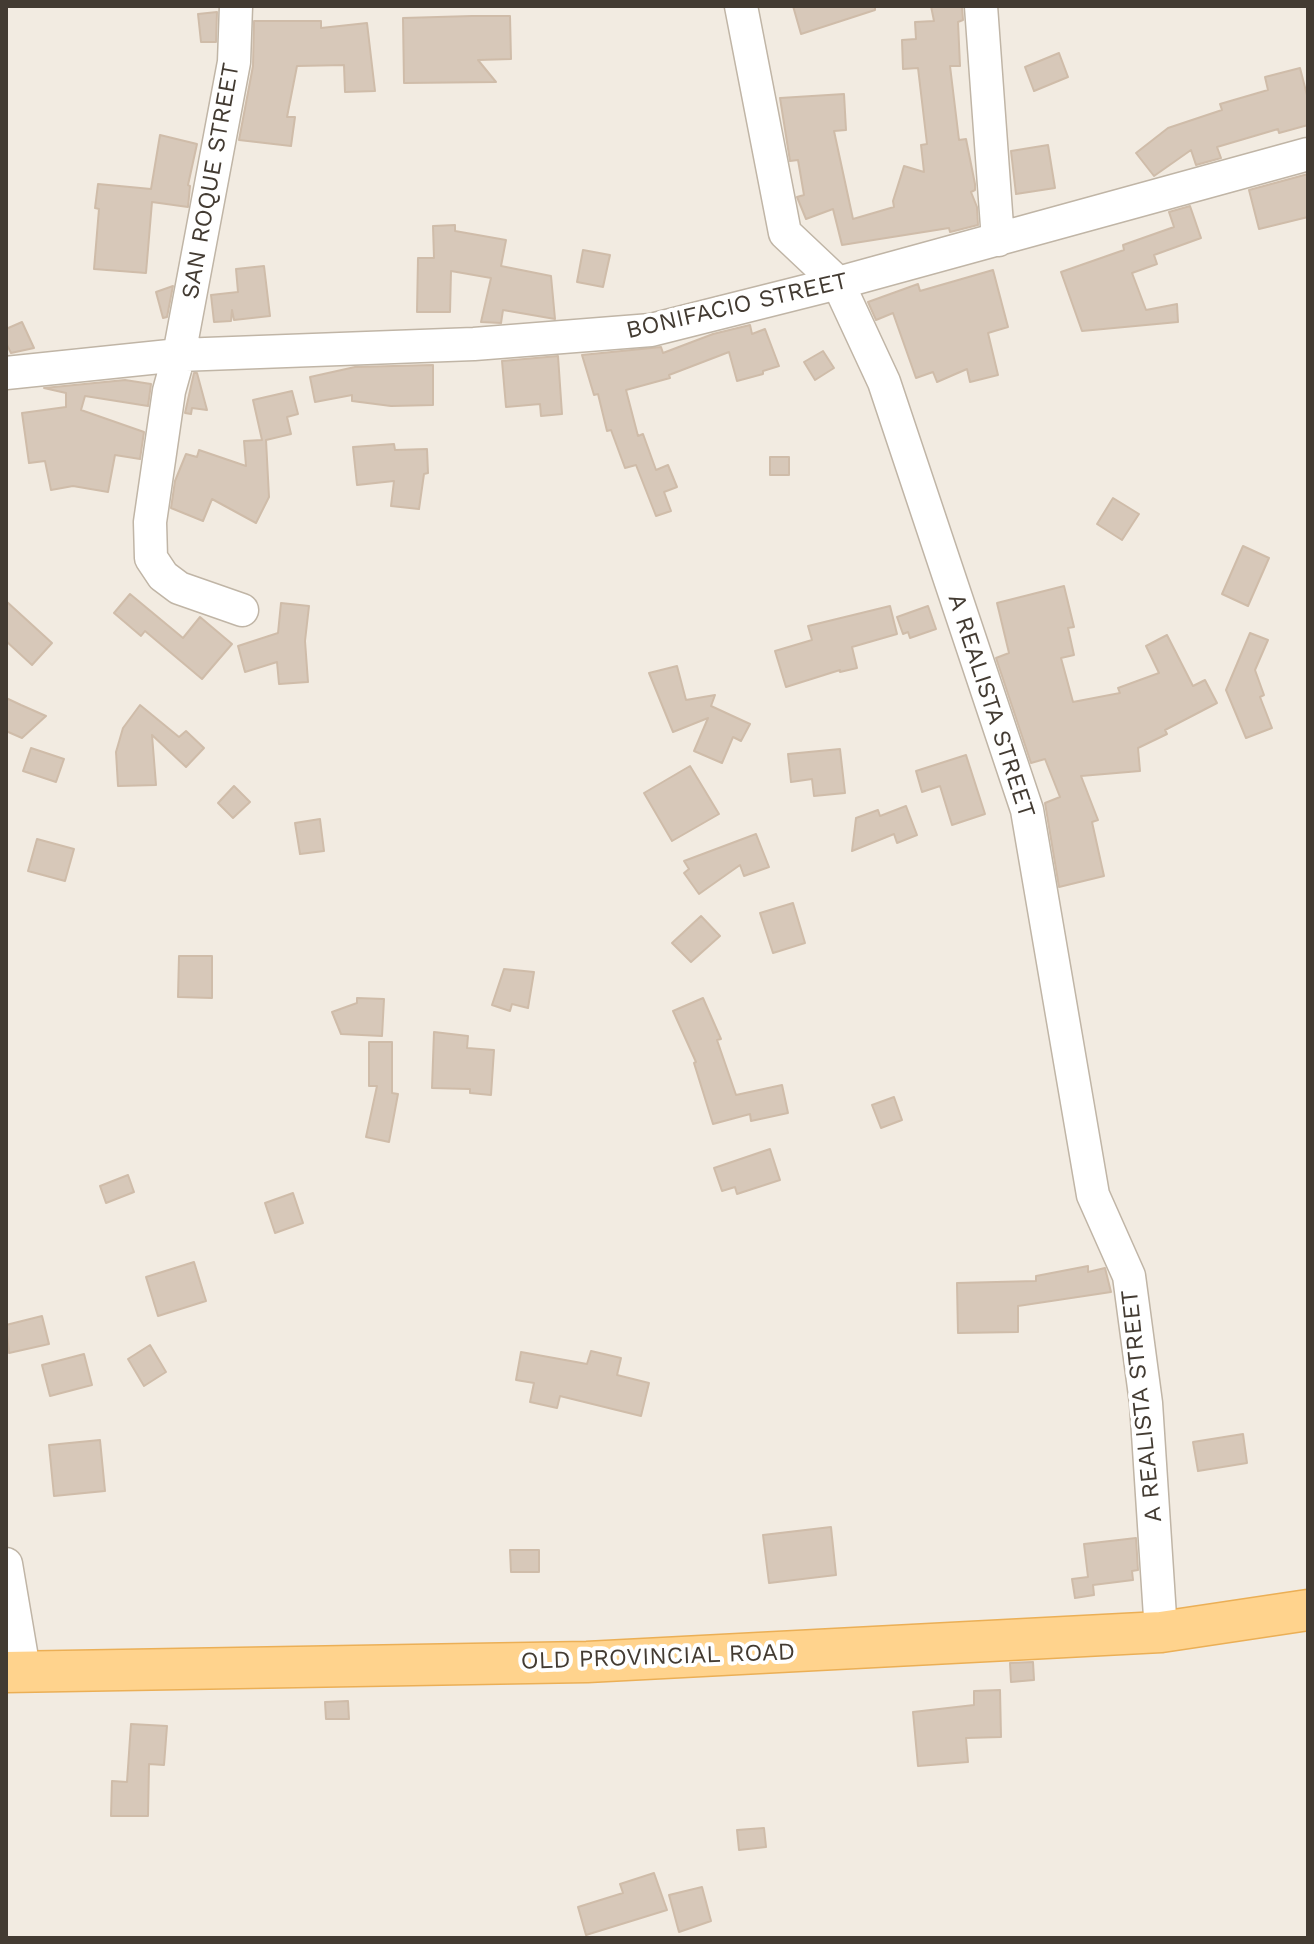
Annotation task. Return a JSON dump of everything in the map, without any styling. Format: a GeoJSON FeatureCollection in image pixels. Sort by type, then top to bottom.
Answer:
{"type":"FeatureCollection","features":[{"type":"Feature","properties":{"kind":"main road","name":"OLD PROVINCIAL ROAD"},"geometry":{"type":"LineString","coordinates":[[15,1671],[587,1662],[1161,1632],[1308,1610]]}},
{"type":"Feature","properties":{"kind":"street","name":"SAN ROQUE STREET"},"geometry":{"type":"LineString","coordinates":[[236,6],[234,62],[179,355],[169,391],[152,507],[151,558],[163,576],[179,588],[242,610]]}},
{"type":"Feature","properties":{"kind":"street","name":"A REALISTA STREET"},"geometry":{"type":"LineString","coordinates":[[741,6],[785,233],[838,283],[884,382],[1027,810],[1093,1195],[1129,1276],[1146,1403],[1161,1632]]}},
{"type":"Feature","properties":{"kind":"street"},"geometry":{"type":"LineString","coordinates":[[981,6],[998,240]]}},
{"type":"Feature","properties":{"kind":"street","name":"BONIFACIO STREET"},"geometry":{"type":"LineString","coordinates":[[6,373],[179,355],[474,344],[651,330],[838,283],[1308,154]]}},
{"type":"Feature","properties":{"kind":"street"},"geometry":{"type":"LineString","coordinates":[[6,1564],[15,1671]]}},
{"type":"Feature","properties":{"kind":"building"},"geometry":{"type":"Polygon","coordinates":[[[793,6],[875,6],[875,10],[801,34],[793,6]]]}},
{"type":"Feature","properties":{"kind":"building"},"geometry":{"type":"Polygon","coordinates":[[[931,6],[962,6],[963,20],[958,22],[960,66],[950,66],[959,140],[966,139],[975,184],[975,190],[971,192],[977,207],[978,225],[950,232],[949,228],[842,245],[833,209],[806,219],[797,197],[804,195],[798,160],[790,161],[780,98],[844,94],[846,130],[834,131],[853,219],[894,207],[904,166],[924,172],[921,145],[927,144],[918,68],[903,69],[902,40],[916,39],[915,22],[934,21],[931,6]]]}},
{"type":"Feature","properties":{"kind":"building"},"geometry":{"type":"Polygon","coordinates":[[[217,12],[216,42],[201,42],[198,14],[217,12]]]}},
{"type":"Feature","properties":{"kind":"building"},"geometry":{"type":"Polygon","coordinates":[[[510,16],[511,59],[478,60],[496,82],[404,83],[403,18],[510,16]]]}},
{"type":"Feature","properties":{"kind":"building"},"geometry":{"type":"Polygon","coordinates":[[[254,21],[321,21],[321,28],[367,23],[375,91],[345,92],[344,65],[297,66],[287,117],[295,117],[291,146],[239,140],[253,66],[254,21]]]}},
{"type":"Feature","properties":{"kind":"building"},"geometry":{"type":"Polygon","coordinates":[[[1059,53],[1068,77],[1034,91],[1025,67],[1059,53]]]}},
{"type":"Feature","properties":{"kind":"building"},"geometry":{"type":"Polygon","coordinates":[[[1300,68],[1308,99],[1308,125],[1279,133],[1278,129],[1217,147],[1221,158],[1196,165],[1191,150],[1154,176],[1136,153],[1168,128],[1222,110],[1220,104],[1268,90],[1265,77],[1300,68]]]}},
{"type":"Feature","properties":{"kind":"building"},"geometry":{"type":"Polygon","coordinates":[[[160,135],[197,144],[188,185],[188,207],[152,202],[146,273],[94,269],[98,184],[151,189],[160,135]]]}},
{"type":"Feature","properties":{"kind":"building"},"geometry":{"type":"Polygon","coordinates":[[[1048,145],[1055,188],[1016,194],[1011,151],[1048,145]]]}},
{"type":"Feature","properties":{"kind":"building"},"geometry":{"type":"Polygon","coordinates":[[[1308,174],[1308,217],[1259,229],[1249,190],[1308,174]]]}},
{"type":"Feature","properties":{"kind":"building"},"geometry":{"type":"Polygon","coordinates":[[[1190,206],[1201,238],[1154,255],[1157,264],[1132,273],[1146,310],[1177,304],[1178,322],[1082,331],[1061,272],[1124,250],[1123,245],[1174,227],[1169,212],[1190,206]]]}},
{"type":"Feature","properties":{"kind":"building"},"geometry":{"type":"Polygon","coordinates":[[[455,225],[455,231],[506,240],[501,266],[551,276],[555,319],[503,310],[501,323],[481,322],[491,278],[451,271],[450,312],[417,312],[418,258],[434,258],[433,226],[455,225]]]}},
{"type":"Feature","properties":{"kind":"building"},"geometry":{"type":"Polygon","coordinates":[[[583,250],[610,255],[603,287],[577,282],[583,250]]]}},
{"type":"Feature","properties":{"kind":"building"},"geometry":{"type":"Polygon","coordinates":[[[264,266],[270,316],[234,320],[232,310],[231,321],[214,322],[211,295],[238,292],[236,269],[264,266]]]}},
{"type":"Feature","properties":{"kind":"building"},"geometry":{"type":"Polygon","coordinates":[[[993,270],[1008,327],[988,333],[998,375],[970,382],[967,369],[937,382],[933,372],[916,378],[893,313],[876,320],[868,302],[918,284],[920,291],[993,270]]]}},
{"type":"Feature","properties":{"kind":"building"},"geometry":{"type":"Polygon","coordinates":[[[173,286],[167,317],[163,318],[156,292],[173,286]]]}},
{"type":"Feature","properties":{"kind":"building"},"geometry":{"type":"Polygon","coordinates":[[[22,322],[34,348],[11,353],[6,343],[6,329],[22,322]]]}},
{"type":"Feature","properties":{"kind":"building"},"geometry":{"type":"Polygon","coordinates":[[[750,325],[752,334],[765,329],[779,366],[737,381],[729,352],[669,375],[670,378],[626,390],[638,436],[643,434],[656,470],[668,465],[677,487],[664,492],[671,511],[656,516],[636,465],[625,468],[611,430],[607,431],[598,394],[594,395],[582,355],[661,347],[663,353],[713,334],[750,325]]]}},
{"type":"Feature","properties":{"kind":"building"},"geometry":{"type":"Polygon","coordinates":[[[823,351],[834,368],[815,380],[804,362],[823,351]]]}},
{"type":"Feature","properties":{"kind":"building"},"geometry":{"type":"Polygon","coordinates":[[[558,356],[562,414],[541,416],[540,404],[506,407],[502,361],[558,356]]]}},
{"type":"Feature","properties":{"kind":"building"},"geometry":{"type":"Polygon","coordinates":[[[433,365],[433,405],[391,406],[352,401],[352,395],[315,402],[310,377],[355,367],[433,365]]]}},
{"type":"Feature","properties":{"kind":"building"},"geometry":{"type":"Polygon","coordinates":[[[194,373],[197,373],[207,410],[192,408],[191,414],[185,413],[194,373]]]}},
{"type":"Feature","properties":{"kind":"building"},"geometry":{"type":"Polygon","coordinates":[[[125,380],[151,384],[148,406],[85,396],[81,410],[144,432],[140,459],[115,455],[108,492],[73,486],[51,490],[45,461],[29,463],[22,413],[66,407],[66,393],[44,388],[125,380]]]}},
{"type":"Feature","properties":{"kind":"building"},"geometry":{"type":"Polygon","coordinates":[[[292,391],[298,414],[287,417],[291,434],[266,440],[269,497],[256,523],[212,499],[203,521],[171,508],[175,481],[186,454],[197,457],[199,450],[246,466],[244,441],[262,440],[253,400],[292,391]]]}},
{"type":"Feature","properties":{"kind":"building"},"geometry":{"type":"Polygon","coordinates":[[[394,444],[395,450],[427,449],[428,473],[424,474],[419,509],[391,506],[394,481],[357,485],[353,447],[394,444]]]}},
{"type":"Feature","properties":{"kind":"building"},"geometry":{"type":"Polygon","coordinates":[[[770,457],[789,457],[789,475],[770,475],[770,457]]]}},
{"type":"Feature","properties":{"kind":"building"},"geometry":{"type":"Polygon","coordinates":[[[1113,498],[1139,514],[1122,540],[1097,524],[1113,498]]]}},
{"type":"Feature","properties":{"kind":"building"},"geometry":{"type":"Polygon","coordinates":[[[1243,546],[1269,558],[1248,606],[1222,594],[1243,546]]]}},
{"type":"Feature","properties":{"kind":"building"},"geometry":{"type":"Polygon","coordinates":[[[1064,586],[1074,627],[1068,628],[1074,655],[1061,658],[1073,702],[1120,693],[1118,688],[1159,673],[1146,646],[1167,635],[1193,686],[1205,680],[1217,703],[1138,748],[1140,771],[1081,776],[1098,820],[1092,822],[1104,876],[1059,887],[1045,803],[1060,797],[1045,759],[1031,763],[996,658],[1009,653],[997,603],[1064,586]]]}},
{"type":"Feature","properties":{"kind":"building"},"geometry":{"type":"Polygon","coordinates":[[[130,594],[183,638],[200,617],[232,644],[202,679],[145,631],[141,636],[114,613],[130,594]]]}},
{"type":"Feature","properties":{"kind":"building"},"geometry":{"type":"Polygon","coordinates":[[[6,601],[52,643],[32,665],[6,641],[6,601]]]}},
{"type":"Feature","properties":{"kind":"building"},"geometry":{"type":"Polygon","coordinates":[[[281,603],[309,606],[305,641],[308,682],[279,684],[277,662],[245,672],[238,646],[278,633],[281,603]]]}},
{"type":"Feature","properties":{"kind":"building"},"geometry":{"type":"Polygon","coordinates":[[[890,606],[897,634],[852,647],[857,668],[840,670],[786,687],[775,651],[812,640],[808,626],[890,606]]]}},
{"type":"Feature","properties":{"kind":"building"},"geometry":{"type":"Polygon","coordinates":[[[928,606],[936,629],[910,638],[908,632],[903,634],[897,617],[928,606]]]}},
{"type":"Feature","properties":{"kind":"building"},"geometry":{"type":"Polygon","coordinates":[[[1250,633],[1268,640],[1255,670],[1264,695],[1260,697],[1272,728],[1246,738],[1226,690],[1250,633]]]}},
{"type":"Feature","properties":{"kind":"building"},"geometry":{"type":"Polygon","coordinates":[[[677,666],[686,700],[715,695],[711,706],[750,724],[741,741],[733,737],[722,763],[694,751],[708,718],[673,732],[649,673],[677,666]]]}},
{"type":"Feature","properties":{"kind":"building"},"geometry":{"type":"Polygon","coordinates":[[[6,698],[46,716],[22,738],[6,731],[6,698]]]}},
{"type":"Feature","properties":{"kind":"building"},"geometry":{"type":"Polygon","coordinates":[[[140,705],[179,737],[186,731],[204,748],[186,767],[152,735],[156,785],[118,786],[116,752],[123,728],[140,705]]]}},
{"type":"Feature","properties":{"kind":"building"},"geometry":{"type":"Polygon","coordinates":[[[31,748],[64,759],[56,782],[23,771],[31,748]]]}},
{"type":"Feature","properties":{"kind":"building"},"geometry":{"type":"Polygon","coordinates":[[[840,749],[845,793],[814,796],[812,779],[791,782],[788,754],[840,749]]]}},
{"type":"Feature","properties":{"kind":"building"},"geometry":{"type":"Polygon","coordinates":[[[966,755],[985,814],[952,825],[940,786],[922,792],[916,771],[966,755]]]}},
{"type":"Feature","properties":{"kind":"building"},"geometry":{"type":"Polygon","coordinates":[[[690,766],[719,814],[672,841],[644,793],[690,766]]]}},
{"type":"Feature","properties":{"kind":"building"},"geometry":{"type":"Polygon","coordinates":[[[234,786],[250,802],[233,818],[218,803],[234,786]]]}},
{"type":"Feature","properties":{"kind":"building"},"geometry":{"type":"Polygon","coordinates":[[[906,806],[917,835],[897,843],[894,834],[852,851],[856,818],[878,810],[880,816],[906,806]]]}},
{"type":"Feature","properties":{"kind":"building"},"geometry":{"type":"Polygon","coordinates":[[[320,819],[324,851],[300,854],[295,823],[320,819]]]}},
{"type":"Feature","properties":{"kind":"building"},"geometry":{"type":"Polygon","coordinates":[[[756,834],[769,867],[744,876],[740,865],[699,894],[684,873],[689,869],[684,861],[756,834]]]}},
{"type":"Feature","properties":{"kind":"building"},"geometry":{"type":"Polygon","coordinates":[[[37,839],[74,849],[65,881],[28,871],[37,839]]]}},
{"type":"Feature","properties":{"kind":"building"},"geometry":{"type":"Polygon","coordinates":[[[793,903],[805,943],[773,953],[760,913],[793,903]]]}},
{"type":"Feature","properties":{"kind":"building"},"geometry":{"type":"Polygon","coordinates":[[[701,916],[720,936],[691,962],[672,943],[701,916]]]}},
{"type":"Feature","properties":{"kind":"building"},"geometry":{"type":"Polygon","coordinates":[[[179,956],[212,956],[212,998],[178,997],[179,956]]]}},
{"type":"Feature","properties":{"kind":"building"},"geometry":{"type":"Polygon","coordinates":[[[504,969],[534,972],[528,1008],[512,1004],[510,1011],[492,1005],[504,969]]]}},
{"type":"Feature","properties":{"kind":"building"},"geometry":{"type":"Polygon","coordinates":[[[357,998],[384,999],[382,1036],[341,1034],[332,1012],[357,1003],[357,998]]]}},
{"type":"Feature","properties":{"kind":"building"},"geometry":{"type":"Polygon","coordinates":[[[703,998],[721,1039],[717,1040],[736,1095],[782,1085],[788,1113],[751,1121],[750,1114],[713,1124],[696,1062],[673,1011],[703,998]]]}},
{"type":"Feature","properties":{"kind":"building"},"geometry":{"type":"Polygon","coordinates":[[[434,1032],[468,1036],[467,1048],[494,1050],[491,1095],[470,1093],[470,1089],[432,1088],[434,1032]]]}},
{"type":"Feature","properties":{"kind":"building"},"geometry":{"type":"Polygon","coordinates":[[[369,1042],[392,1042],[392,1093],[398,1094],[389,1142],[366,1137],[377,1086],[369,1086],[369,1042]]]}},
{"type":"Feature","properties":{"kind":"building"},"geometry":{"type":"Polygon","coordinates":[[[894,1097],[902,1120],[881,1128],[872,1105],[894,1097]]]}},
{"type":"Feature","properties":{"kind":"building"},"geometry":{"type":"Polygon","coordinates":[[[770,1149],[780,1180],[737,1194],[735,1187],[722,1191],[714,1168],[770,1149]]]}},
{"type":"Feature","properties":{"kind":"building"},"geometry":{"type":"Polygon","coordinates":[[[128,1175],[134,1192],[106,1203],[100,1186],[128,1175]]]}},
{"type":"Feature","properties":{"kind":"building"},"geometry":{"type":"Polygon","coordinates":[[[293,1193],[303,1223],[275,1233],[265,1203],[293,1193]]]}},
{"type":"Feature","properties":{"kind":"building"},"geometry":{"type":"Polygon","coordinates":[[[194,1262],[206,1301],[158,1316],[146,1277],[194,1262]]]}},
{"type":"Feature","properties":{"kind":"building"},"geometry":{"type":"Polygon","coordinates":[[[1088,1266],[1088,1272],[1105,1268],[1111,1292],[1018,1306],[1018,1332],[958,1333],[957,1283],[1036,1281],[1036,1276],[1088,1266]]]}},
{"type":"Feature","properties":{"kind":"building"},"geometry":{"type":"Polygon","coordinates":[[[42,1316],[49,1344],[9,1353],[6,1325],[42,1316]]]}},
{"type":"Feature","properties":{"kind":"building"},"geometry":{"type":"Polygon","coordinates":[[[150,1345],[166,1372],[144,1386],[128,1359],[150,1345]]]}},
{"type":"Feature","properties":{"kind":"building"},"geometry":{"type":"Polygon","coordinates":[[[591,1351],[621,1358],[617,1375],[649,1383],[641,1416],[560,1396],[557,1408],[530,1402],[534,1383],[516,1380],[521,1352],[587,1364],[591,1351]]]}},
{"type":"Feature","properties":{"kind":"building"},"geometry":{"type":"Polygon","coordinates":[[[84,1354],[92,1385],[50,1396],[42,1365],[84,1354]]]}},
{"type":"Feature","properties":{"kind":"building"},"geometry":{"type":"Polygon","coordinates":[[[1243,1434],[1247,1463],[1198,1471],[1193,1442],[1243,1434]]]}},
{"type":"Feature","properties":{"kind":"building"},"geometry":{"type":"Polygon","coordinates":[[[100,1440],[105,1491],[54,1496],[49,1445],[100,1440]]]}},
{"type":"Feature","properties":{"kind":"building"},"geometry":{"type":"Polygon","coordinates":[[[831,1527],[836,1575],[769,1583],[763,1535],[831,1527]]]}},
{"type":"Feature","properties":{"kind":"building"},"geometry":{"type":"Polygon","coordinates":[[[1136,1538],[1138,1570],[1132,1571],[1133,1580],[1093,1585],[1094,1595],[1075,1598],[1072,1579],[1088,1577],[1084,1544],[1136,1538]]]}},
{"type":"Feature","properties":{"kind":"building"},"geometry":{"type":"Polygon","coordinates":[[[510,1550],[539,1550],[539,1572],[511,1572],[510,1550]]]}},
{"type":"Feature","properties":{"kind":"building"},"geometry":{"type":"Polygon","coordinates":[[[1033,1662],[1034,1680],[1011,1682],[1010,1663],[1033,1662]]]}},
{"type":"Feature","properties":{"kind":"building"},"geometry":{"type":"Polygon","coordinates":[[[1000,1690],[1001,1737],[966,1738],[968,1762],[918,1766],[913,1712],[974,1705],[974,1691],[1000,1690]]]}},
{"type":"Feature","properties":{"kind":"building"},"geometry":{"type":"Polygon","coordinates":[[[348,1701],[349,1719],[326,1719],[325,1702],[348,1701]]]}},
{"type":"Feature","properties":{"kind":"building"},"geometry":{"type":"Polygon","coordinates":[[[131,1724],[167,1726],[164,1765],[149,1764],[148,1816],[111,1816],[112,1781],[127,1782],[131,1724]]]}},
{"type":"Feature","properties":{"kind":"building"},"geometry":{"type":"Polygon","coordinates":[[[764,1828],[766,1847],[739,1850],[737,1830],[764,1828]]]}},
{"type":"Feature","properties":{"kind":"building"},"geometry":{"type":"Polygon","coordinates":[[[654,1873],[667,1910],[586,1935],[578,1907],[623,1893],[620,1884],[654,1873]]]}},
{"type":"Feature","properties":{"kind":"building"},"geometry":{"type":"Polygon","coordinates":[[[702,1887],[711,1921],[679,1932],[669,1895],[702,1887]]]}}]}
